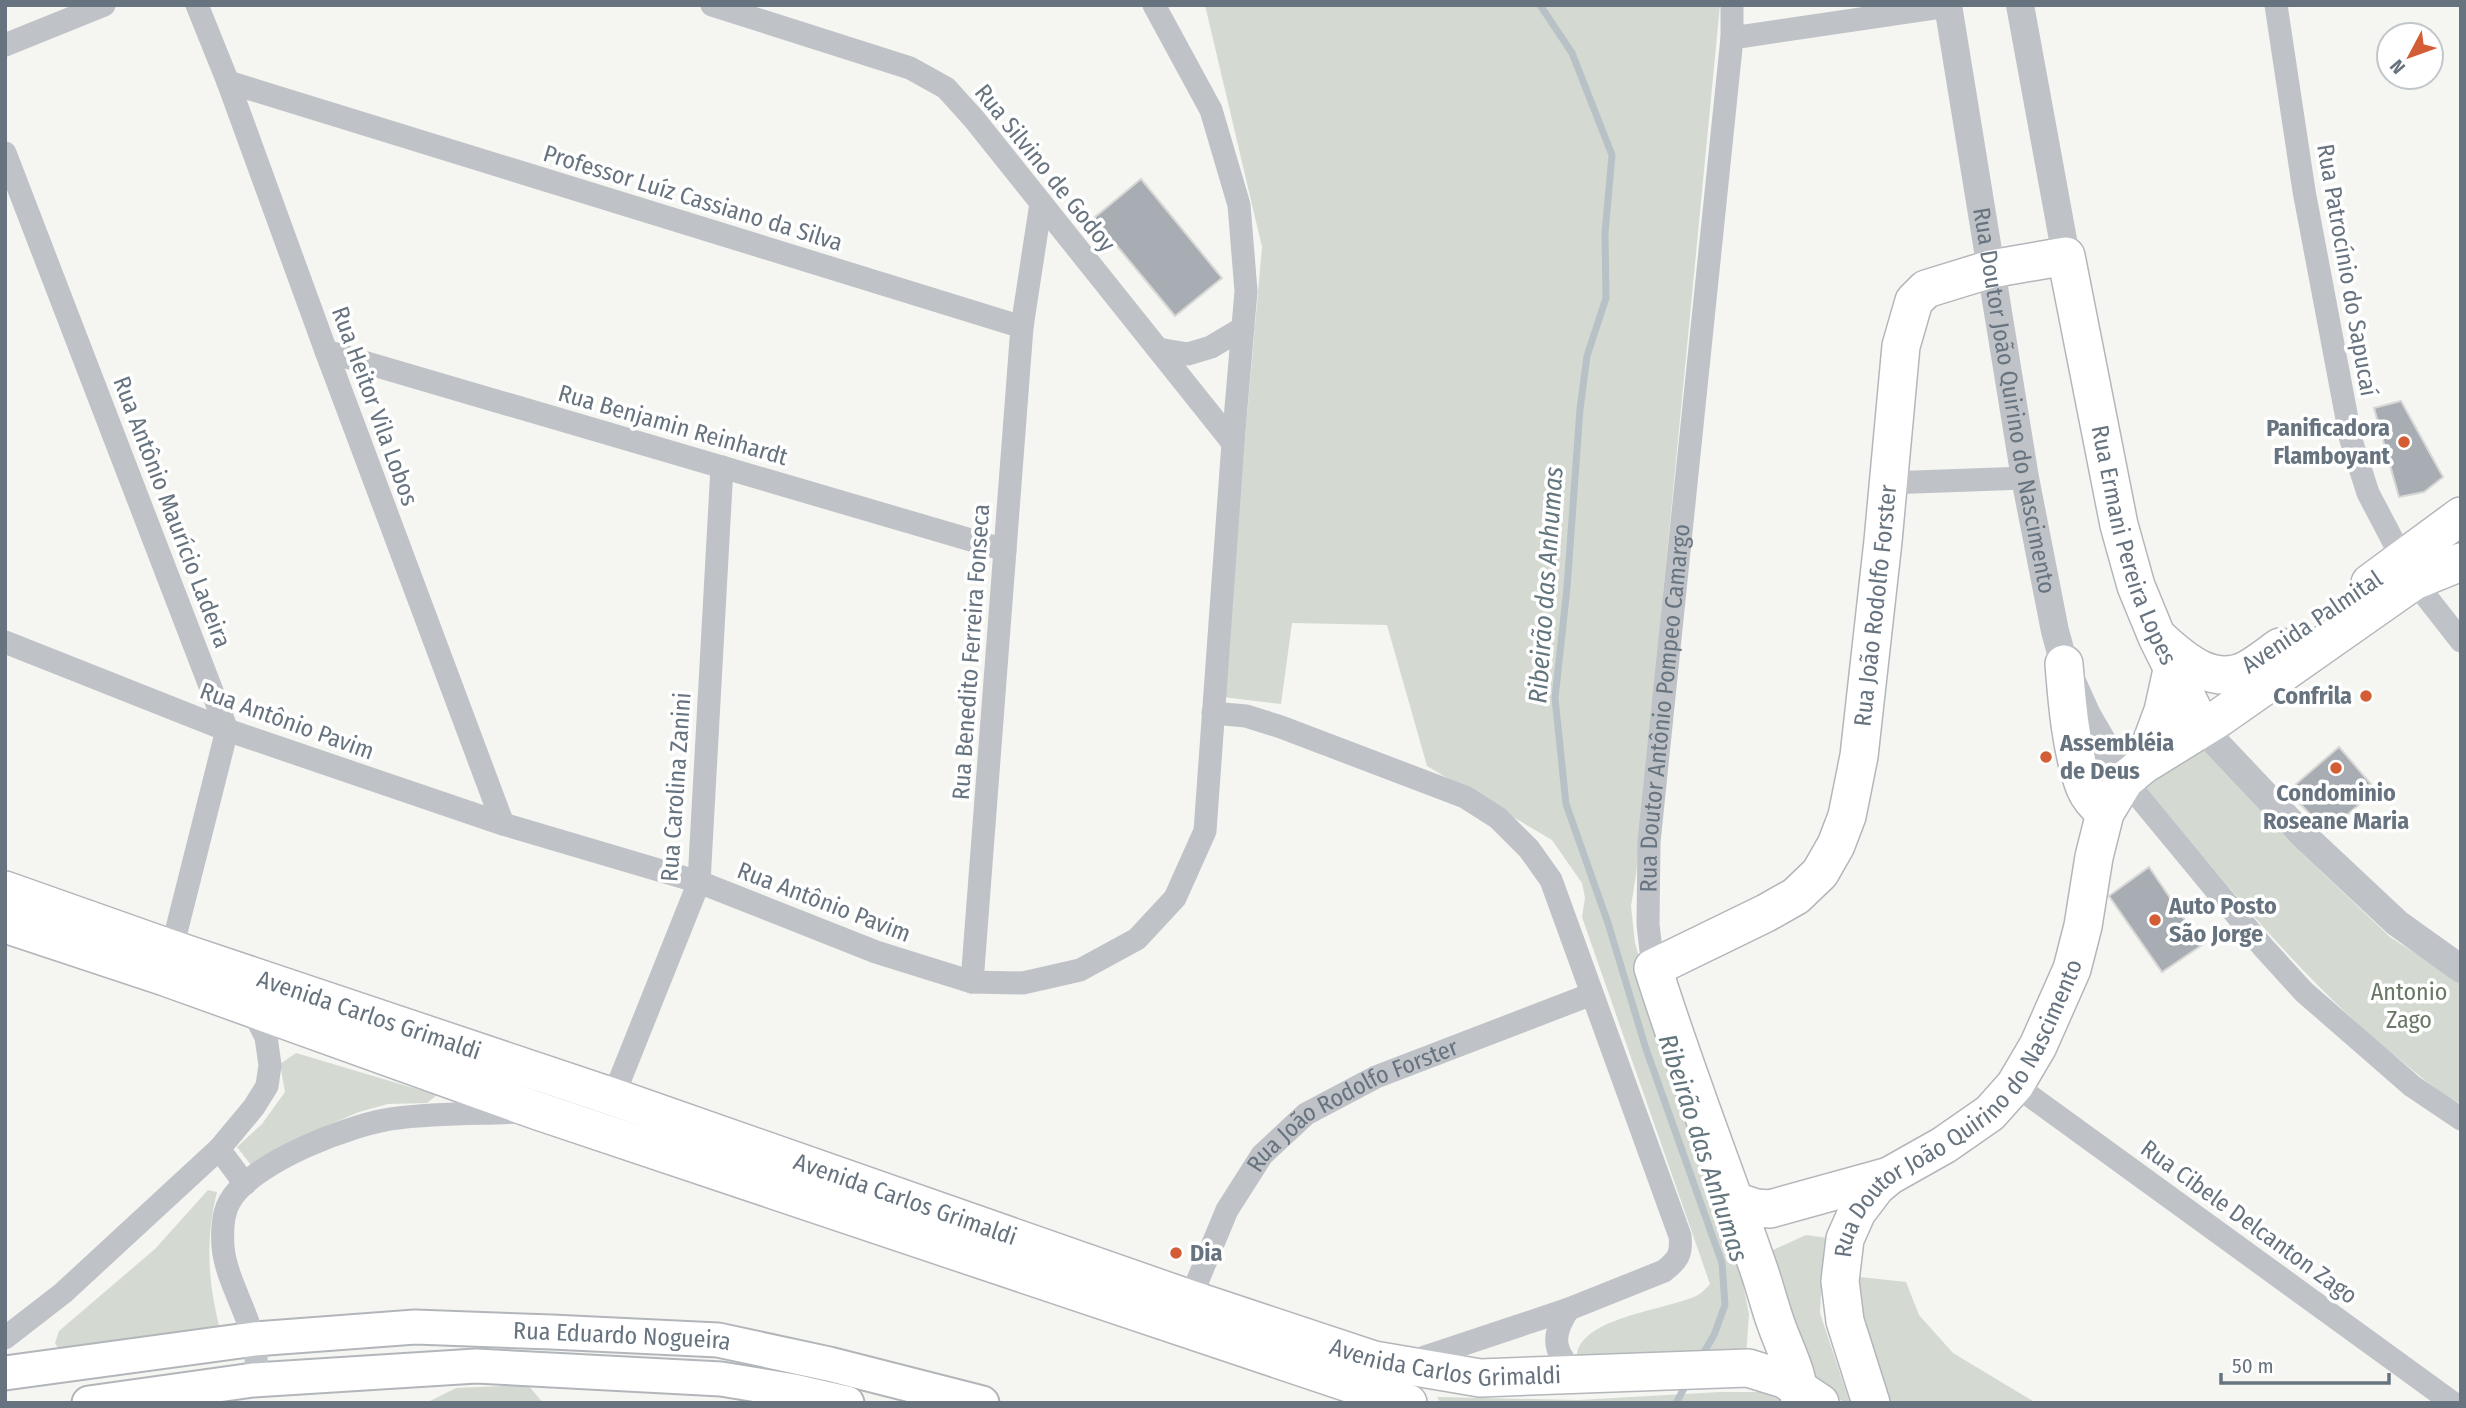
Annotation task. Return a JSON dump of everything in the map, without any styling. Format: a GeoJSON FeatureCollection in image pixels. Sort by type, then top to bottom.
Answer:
{"type":"FeatureCollection","features":[{"type":"Feature","properties":{"kind":"main road","name":"Rua João Rodolfo Forster"},"geometry":{"type":"LineString","coordinates":[[1653,968],[1796,896],[1820,873],[1836,845],[1847,816],[1859,756],[1901,346],[1914,301],[1926,289],[1991,270],[2066,256]]}},
{"type":"Feature","properties":{"kind":"main road","name":"Rua Ermani Pereira Lopes"},"geometry":{"type":"LineString","coordinates":[[2066,256],[2119,525],[2136,586],[2202,728]]}},
{"type":"Feature","properties":{"kind":"main road","name":"Avenida Palmital"},"geometry":{"type":"LineString","coordinates":[[2134,772],[2202,728],[2408,570],[2461,516]]}},
{"type":"Feature","properties":{"kind":"main road","name":"Avenida Palmital"},"geometry":{"type":"LineString","coordinates":[[2165,653],[2201,670],[2228,675],[2238,673],[2249,669],[2408,570],[2461,562]]}},
{"type":"Feature","properties":{"kind":"main road","name":"Rua Doutor João Quirino do Nascimento"},"geometry":{"type":"LineString","coordinates":[[1871,1403],[1845,1321],[1840,1281],[1845,1239],[1857,1212],[1876,1187],[1889,1176],[1944,1145],[1990,1113],[2015,1084],[2038,1046],[2073,969],[2084,926],[2094,857],[2105,813],[2134,772],[2163,711],[2165,653]]}},
{"type":"Feature","properties":{"kind":"main road"},"geometry":{"type":"LineString","coordinates":[[2064,664],[2070,720],[2085,788],[2105,813]]}},
{"type":"Feature","properties":{"kind":"main road","name":"Avenida Carlos Grimaldi"},"geometry":{"type":"LineString","coordinates":[[5,890],[168,963],[252,1010],[538,1111],[1408,1403]]}},
{"type":"Feature","properties":{"kind":"main road","name":"Avenida Carlos Grimaldi"},"geometry":{"type":"LineString","coordinates":[[5,924],[168,963],[613,1097],[1190,1299],[1374,1360],[1480,1378],[1748,1368],[1770,1373],[1807,1398]]}},
{"type":"Feature","properties":{"kind":"main road","name":"Rua Doutor Antônio Pompeo Camargo"},"geometry":{"type":"LineString","coordinates":[[1653,968],[1732,1200],[1807,1398]]}},
{"type":"Feature","properties":{"kind":"main road"},"geometry":{"type":"LineString","coordinates":[[1732,1200],[1756,1208],[1770,1209],[1889,1176]]}},
{"type":"Feature","properties":{"kind":"main road","name":"Rua Eduardo Nogueira"},"geometry":{"type":"LineString","coordinates":[[5,1373],[254,1339],[415,1328],[718,1340],[829,1364],[982,1403]]}},
{"type":"Feature","properties":{"kind":"main road","name":"Rua Eduardo Nogueira"},"geometry":{"type":"LineString","coordinates":[[89,1403],[253,1380],[476,1366],[721,1379],[847,1403]]}},
{"type":"Feature","properties":{"kind":"street"},"geometry":{"type":"LineString","coordinates":[[5,46],[104,5]]}},
{"type":"Feature","properties":{"kind":"street","name":"Rua Heitor Vila Lobos"},"geometry":{"type":"LineString","coordinates":[[197,5],[229,82],[326,351],[503,824]]}},
{"type":"Feature","properties":{"kind":"street","name":"Rua Silvino de Godoy"},"geometry":{"type":"LineString","coordinates":[[712,5],[909,68],[946,88],[974,119],[1233,443]]}},
{"type":"Feature","properties":{"kind":"street","name":"Rua Antônio Pavim"},"geometry":{"type":"LineString","coordinates":[[5,642],[228,730],[503,824],[699,882],[876,952],[972,982],[1023,983],[1080,970],[1137,939],[1175,898],[1205,831],[1246,291],[1239,205],[1211,110],[1154,5]]}},
{"type":"Feature","properties":{"kind":"street","name":"Rua Doutor Antônio Pompeo Camargo"},"geometry":{"type":"LineString","coordinates":[[1653,968],[1647,892],[1649,842],[1732,38],[1732,5]]}},
{"type":"Feature","properties":{"kind":"street","name":"Rua Ermani Pereira Lopes"},"geometry":{"type":"LineString","coordinates":[[2020,5],[2066,256]]}},
{"type":"Feature","properties":{"kind":"street","name":"Rua Patrocínio do Sapucaí"},"geometry":{"type":"LineString","coordinates":[[2276,5],[2304,191],[2351,440],[2368,493],[2408,570],[2461,641]]}},
{"type":"Feature","properties":{"kind":"street"},"geometry":{"type":"LineString","coordinates":[[1732,38],[1948,6]]}},
{"type":"Feature","properties":{"kind":"street","name":"Rua Doutor João Quirino do Nascimento"},"geometry":{"type":"LineString","coordinates":[[1948,6],[2025,478],[2055,631],[2064,664],[2087,715],[2134,772]]}},
{"type":"Feature","properties":{"kind":"street","name":"Professor Luíz Cassiano da Silva"},"geometry":{"type":"LineString","coordinates":[[229,82],[1022,327]]}},
{"type":"Feature","properties":{"kind":"street","name":"Rua Antônio Maurício Ladeira"},"geometry":{"type":"LineString","coordinates":[[5,153],[228,730]]}},
{"type":"Feature","properties":{"kind":"street"},"geometry":{"type":"LineString","coordinates":[[1022,327],[1041,203]]}},
{"type":"Feature","properties":{"kind":"street","name":"Rua Benedito Ferreira Fonseca"},"geometry":{"type":"LineString","coordinates":[[972,982],[1022,327]]}},
{"type":"Feature","properties":{"kind":"street"},"geometry":{"type":"LineString","coordinates":[[1158,349],[1188,354],[1211,347],[1243,328]]}},
{"type":"Feature","properties":{"kind":"street","name":"Rua Benjamin Reinhardt"},"geometry":{"type":"LineString","coordinates":[[326,351],[1005,551]]}},
{"type":"Feature","properties":{"kind":"street","name":"Rua Carolina Zanini"},"geometry":{"type":"LineString","coordinates":[[613,1097],[699,882],[722,467]]}},
{"type":"Feature","properties":{"kind":"street"},"geometry":{"type":"LineString","coordinates":[[1888,483],[2025,478]]}},
{"type":"Feature","properties":{"kind":"street"},"geometry":{"type":"LineString","coordinates":[[1213,713],[1246,716],[1281,727],[1465,797],[1498,818],[1529,849],[1551,880],[1680,1236],[1682,1250],[1677,1261],[1664,1271],[1569,1309],[1402,1365]]}},
{"type":"Feature","properties":{"kind":"street","name":"Rua Ermani Pereira Lopes"},"geometry":{"type":"LineString","coordinates":[[2202,728],[2301,833],[2397,923],[2461,969]]}},
{"type":"Feature","properties":{"kind":"street"},"geometry":{"type":"LineString","coordinates":[[168,963],[228,730]]}},
{"type":"Feature","properties":{"kind":"street"},"geometry":{"type":"LineString","coordinates":[[2134,772],[2263,947],[2304,992],[2412,1086],[2461,1119]]}},
{"type":"Feature","properties":{"kind":"street","name":"Rua João Rodolfo Forster"},"geometry":{"type":"LineString","coordinates":[[1190,1299],[1227,1210],[1262,1155],[1306,1114],[1376,1077],[1592,994]]}},
{"type":"Feature","properties":{"kind":"street"},"geometry":{"type":"LineString","coordinates":[[5,1338],[63,1293],[219,1149],[254,1107],[267,1086],[270,1065],[266,1037],[252,1010]]}},
{"type":"Feature","properties":{"kind":"street","name":"Rua Cibele Delcanton Zago"},"geometry":{"type":"LineString","coordinates":[[2015,1084],[2453,1403]]}},
{"type":"Feature","properties":{"kind":"street"},"geometry":{"type":"LineString","coordinates":[[253,1380],[257,1358],[254,1339],[231,1284],[223,1248],[224,1212],[245,1184],[273,1164],[339,1132],[362,1124],[397,1118],[538,1111]]}},
{"type":"Feature","properties":{"kind":"street"},"geometry":{"type":"LineString","coordinates":[[219,1149],[245,1184]]}},
{"type":"Feature","properties":{"kind":"street"},"geometry":{"type":"LineString","coordinates":[[1569,1309],[1558,1324],[1556,1339],[1559,1353],[1566,1365],[1578,1375]]}},
{"type":"Feature","properties":{"kind":"green space"},"geometry":{"type":"Polygon","coordinates":[[[1205,5],[1720,5],[1631,906],[1635,943],[1664,1043],[1741,1274],[1749,1314],[1746,1357],[1578,1364],[1579,1348],[1588,1336],[1604,1326],[1685,1300],[1700,1294],[1710,1284],[1582,917],[1585,898],[1582,883],[1552,840],[1427,766],[1387,625],[1292,623],[1281,704],[1222,697],[1262,247],[1205,5]]]}},
{"type":"Feature","properties":{"kind":"green space","name":"Antonio Zago"},"geometry":{"type":"Polygon","coordinates":[[[2201,743],[2288,840],[2390,937],[2461,983],[2461,1104],[2432,1086],[2388,1050],[2289,956],[2142,783],[2201,743]]]}},
{"type":"Feature","properties":{"kind":"green space"},"geometry":{"type":"Polygon","coordinates":[[[296,1053],[437,1095],[427,1103],[388,1104],[359,1112],[251,1165],[237,1147],[262,1124],[285,1092],[280,1064],[296,1053]]]}},
{"type":"Feature","properties":{"kind":"green space"},"geometry":{"type":"Polygon","coordinates":[[[208,1190],[217,1192],[211,1227],[210,1261],[220,1330],[61,1353],[55,1343],[59,1331],[155,1249],[208,1190]]]}},
{"type":"Feature","properties":{"kind":"green space"},"geometry":{"type":"Polygon","coordinates":[[[1806,1235],[1828,1238],[1831,1243],[1822,1274],[1820,1313],[1850,1403],[1808,1382],[1762,1255],[1806,1235]]]}},
{"type":"Feature","properties":{"kind":"green space"},"geometry":{"type":"Polygon","coordinates":[[[1851,1276],[1906,1282],[1919,1315],[1953,1353],[2036,1403],[1884,1403],[1851,1276]]]}},
{"type":"Feature","properties":{"kind":"green space"},"geometry":{"type":"Polygon","coordinates":[[[528,1385],[543,1403],[426,1403],[456,1388],[528,1385]]]}},
{"type":"Feature","properties":{"kind":"green space"},"geometry":{"type":"Polygon","coordinates":[[[1761,1392],[1790,1399],[1790,1403],[1441,1403],[1437,1397],[1578,1400],[1761,1392]]]}},
{"type":"Feature","properties":{"kind":"building"},"geometry":{"type":"Polygon","coordinates":[[[1141,179],[1222,278],[1175,316],[1094,218],[1141,179]]]}},
{"type":"Feature","properties":{"kind":"building","name":"Panificadora Flamboyant"},"geometry":{"type":"Polygon","coordinates":[[[2401,401],[2443,477],[2424,492],[2399,497],[2374,408],[2401,401]]]}},
{"type":"Feature","properties":{"kind":"building","name":"Condominio Roseane Maria"},"geometry":{"type":"Polygon","coordinates":[[[2339,747],[2376,790],[2327,832],[2288,791],[2339,747]]]}},
{"type":"Feature","properties":{"kind":"building","name":"Auto Posto São Jorge"},"geometry":{"type":"Polygon","coordinates":[[[2149,867],[2202,945],[2162,972],[2109,896],[2149,867]]]}},
{"type":"Feature","properties":{"kind":"waterway","name":"Ribeirão das Anhumas"},"geometry":{"type":"LineString","coordinates":[[1540,5],[1572,53],[1612,155],[1605,233],[1606,298],[1587,356],[1580,409],[1567,588],[1555,698],[1566,804],[1608,923],[1646,1049],[1722,1263],[1725,1305],[1714,1335],[1701,1357]]}},
{"type":"Feature","properties":{"kind":"waterway","name":"Ribeirão das Anhumas"},"geometry":{"type":"LineString","coordinates":[[1676,1403],[1687,1383]]}},
{"type":"Feature","properties":{"kind":"place","name":"Panificadora Flamboyant"},"geometry":{"type":"Point","coordinates":[2404,442]}},
{"type":"Feature","properties":{"kind":"place","name":"Confrila"},"geometry":{"type":"Point","coordinates":[2366,696]}},
{"type":"Feature","properties":{"kind":"place","name":"Assembléia de Deus"},"geometry":{"type":"Point","coordinates":[2046,757]}},
{"type":"Feature","properties":{"kind":"place","name":"Condominio Roseane Maria"},"geometry":{"type":"Point","coordinates":[2336,768]}},
{"type":"Feature","properties":{"kind":"place","name":"Auto Posto São Jorge"},"geometry":{"type":"Point","coordinates":[2155,920]}},
{"type":"Feature","properties":{"kind":"place","name":"Dia"},"geometry":{"type":"Point","coordinates":[1176,1253]}}]}
